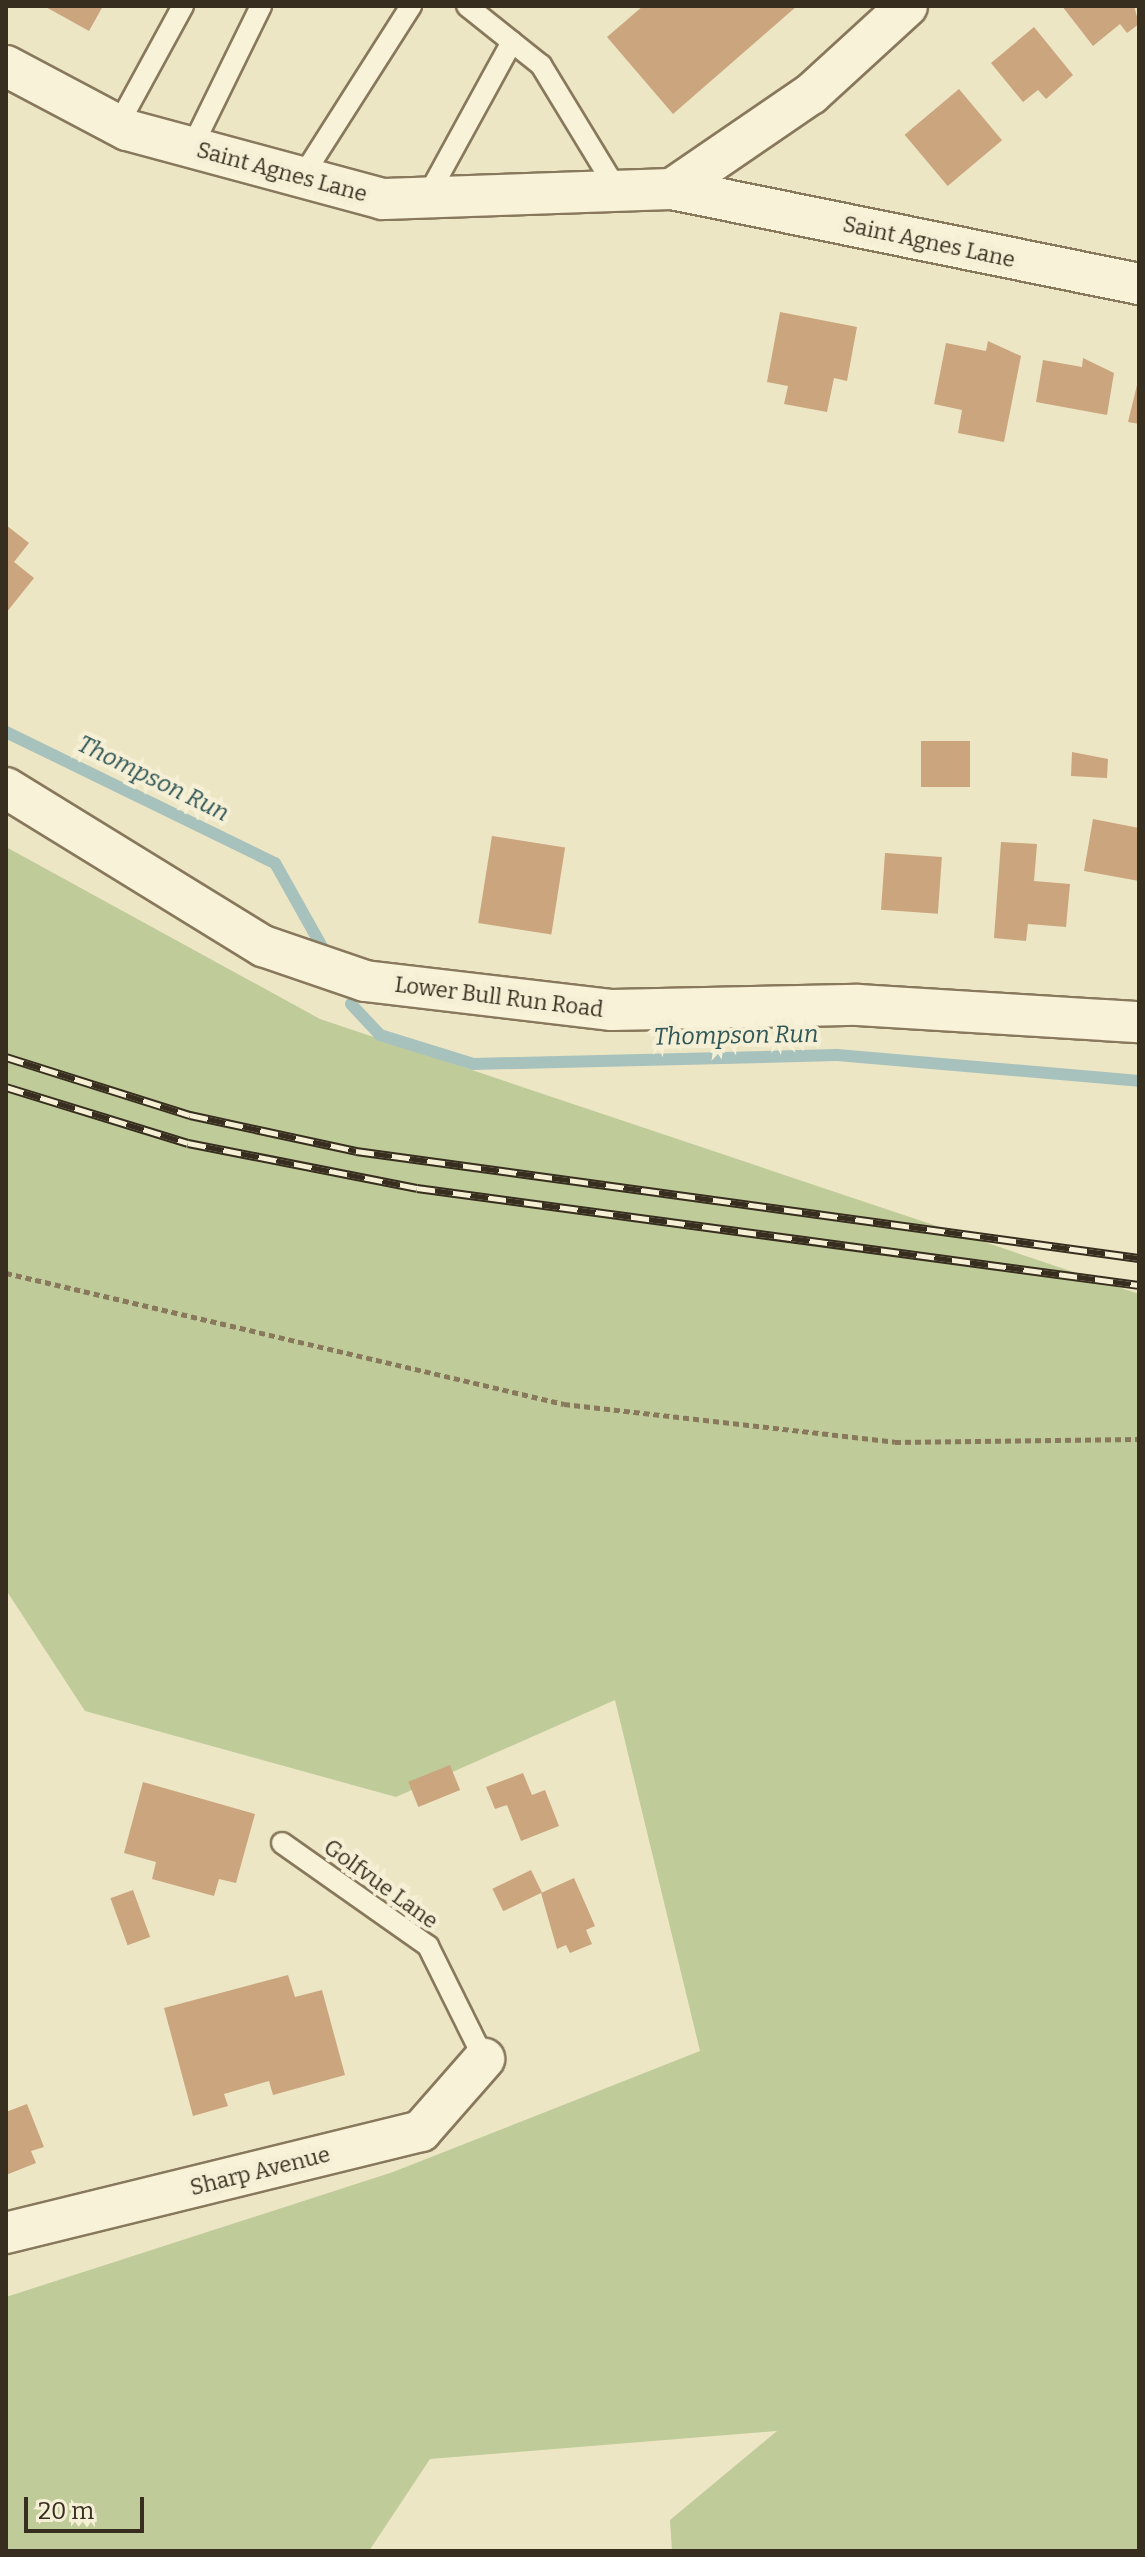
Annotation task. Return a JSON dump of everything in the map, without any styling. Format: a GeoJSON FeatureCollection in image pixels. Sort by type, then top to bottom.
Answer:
{"type":"FeatureCollection","features":[{"type":"Feature","properties":{"kind":"street"},"geometry":{"type":"LineString","coordinates":[[672,189],[811,94],[907,6]]}},
{"type":"Feature","properties":{"kind":"street","name":"Saint Agnes Lane"},"geometry":{"type":"LineString","coordinates":[[6,66],[118,125],[383,199],[672,189],[1139,284]]}},
{"type":"Feature","properties":{"kind":"street","name":"Lower Bull Run Road"},"geometry":{"type":"LineString","coordinates":[[6,788],[263,946],[365,981],[612,1010],[858,1005],[1139,1022]]}},
{"type":"Feature","properties":{"kind":"street","name":"Sharp Avenue"},"geometry":{"type":"LineString","coordinates":[[6,2233],[421,2131],[484,2059]]}},
{"type":"Feature","properties":{"kind":"lane"},"geometry":{"type":"LineString","coordinates":[[118,125],[183,6]]}},
{"type":"Feature","properties":{"kind":"lane"},"geometry":{"type":"LineString","coordinates":[[192,147],[261,6]]}},
{"type":"Feature","properties":{"kind":"lane"},"geometry":{"type":"LineString","coordinates":[[302,177],[411,6]]}},
{"type":"Feature","properties":{"kind":"lane"},"geometry":{"type":"LineString","coordinates":[[467,6],[541,65],[617,190]]}},
{"type":"Feature","properties":{"kind":"lane"},"geometry":{"type":"LineString","coordinates":[[427,197],[512,42]]}},
{"type":"Feature","properties":{"kind":"lane","name":"Golfvue Lane"},"geometry":{"type":"LineString","coordinates":[[282,1843],[428,1946],[484,2059]]}},
{"type":"Feature","properties":{"kind":"path"},"geometry":{"type":"LineString","coordinates":[[6,1273],[564,1404],[895,1442],[1139,1439]]}},
{"type":"Feature","properties":{"kind":"green space"},"geometry":{"type":"Polygon","coordinates":[[[6,847],[320,1019],[1139,1294],[1139,2551],[672,2551],[670,2520],[777,2431],[430,2459],[369,2551],[6,2551],[6,2297],[393,2172],[700,2051],[615,1700],[396,1797],[85,1711],[6,1590],[6,847]]]}},
{"type":"Feature","properties":{"kind":"building"},"geometry":{"type":"Polygon","coordinates":[[[44,6],[103,6],[89,31],[44,6]]]}},
{"type":"Feature","properties":{"kind":"building"},"geometry":{"type":"Polygon","coordinates":[[[643,6],[797,6],[673,114],[607,37],[643,6]]]}},
{"type":"Feature","properties":{"kind":"building"},"geometry":{"type":"Polygon","coordinates":[[[1062,6],[1134,6],[1139,24],[1127,33],[1120,24],[1093,46],[1062,6]]]}},
{"type":"Feature","properties":{"kind":"building"},"geometry":{"type":"Polygon","coordinates":[[[1034,27],[1073,75],[1046,99],[1038,90],[1023,102],[991,63],[1034,27]]]}},
{"type":"Feature","properties":{"kind":"building"},"geometry":{"type":"Polygon","coordinates":[[[959,89],[1002,140],[948,186],[905,135],[959,89]]]}},
{"type":"Feature","properties":{"kind":"building"},"geometry":{"type":"Polygon","coordinates":[[[780,312],[857,327],[847,381],[834,378],[827,412],[784,404],[788,386],[767,382],[780,312]]]}},
{"type":"Feature","properties":{"kind":"building"},"geometry":{"type":"Polygon","coordinates":[[[988,341],[1021,356],[1004,442],[958,433],[962,410],[934,404],[946,343],[986,351],[988,341]]]}},
{"type":"Feature","properties":{"kind":"building"},"geometry":{"type":"Polygon","coordinates":[[[1083,358],[1114,373],[1107,415],[1036,402],[1043,360],[1082,367],[1083,358]]]}},
{"type":"Feature","properties":{"kind":"building"},"geometry":{"type":"Polygon","coordinates":[[[1139,377],[1139,424],[1128,422],[1139,377]]]}},
{"type":"Feature","properties":{"kind":"building"},"geometry":{"type":"Polygon","coordinates":[[[6,525],[29,543],[14,562],[34,578],[6,613],[6,525]]]}},
{"type":"Feature","properties":{"kind":"building"},"geometry":{"type":"Polygon","coordinates":[[[921,741],[970,741],[970,787],[921,787],[921,741]]]}},
{"type":"Feature","properties":{"kind":"building"},"geometry":{"type":"Polygon","coordinates":[[[1072,752],[1108,759],[1107,778],[1071,776],[1072,752]]]}},
{"type":"Feature","properties":{"kind":"building"},"geometry":{"type":"Polygon","coordinates":[[[1093,819],[1139,828],[1139,881],[1084,871],[1093,819]]]}},
{"type":"Feature","properties":{"kind":"building"},"geometry":{"type":"Polygon","coordinates":[[[492,836],[565,848],[551,934],[478,923],[492,836]]]}},
{"type":"Feature","properties":{"kind":"building"},"geometry":{"type":"Polygon","coordinates":[[[1001,842],[1037,844],[1034,881],[1070,884],[1066,927],[1028,924],[1026,941],[994,938],[1001,842]]]}},
{"type":"Feature","properties":{"kind":"building"},"geometry":{"type":"Polygon","coordinates":[[[885,853],[942,857],[938,914],[881,910],[885,853]]]}},
{"type":"Feature","properties":{"kind":"building"},"geometry":{"type":"Polygon","coordinates":[[[450,1765],[460,1790],[418,1807],[408,1782],[450,1765]]]}},
{"type":"Feature","properties":{"kind":"building"},"geometry":{"type":"Polygon","coordinates":[[[523,1773],[532,1795],[545,1790],[559,1826],[521,1841],[507,1805],[495,1809],[486,1787],[523,1773]]]}},
{"type":"Feature","properties":{"kind":"building"},"geometry":{"type":"Polygon","coordinates":[[[143,1782],[255,1814],[236,1883],[219,1879],[214,1896],[152,1879],[156,1862],[124,1853],[143,1782]]]}},
{"type":"Feature","properties":{"kind":"building"},"geometry":{"type":"Polygon","coordinates":[[[531,1870],[542,1892],[503,1911],[492,1889],[531,1870]]]}},
{"type":"Feature","properties":{"kind":"building"},"geometry":{"type":"Polygon","coordinates":[[[574,1878],[595,1926],[586,1930],[592,1944],[570,1953],[566,1945],[557,1949],[541,1893],[574,1878]]]}},
{"type":"Feature","properties":{"kind":"building"},"geometry":{"type":"Polygon","coordinates":[[[133,1890],[150,1937],[128,1945],[110,1898],[133,1890]]]}},
{"type":"Feature","properties":{"kind":"building"},"geometry":{"type":"Polygon","coordinates":[[[288,1975],[295,1997],[322,1990],[345,2075],[273,2095],[269,2081],[224,2094],[228,2106],[193,2116],[164,2008],[288,1975]]]}},
{"type":"Feature","properties":{"kind":"building"},"geometry":{"type":"Polygon","coordinates":[[[27,2104],[44,2147],[31,2151],[36,2163],[6,2175],[6,2112],[27,2104]]]}},
{"type":"Feature","properties":{"kind":"waterway","name":"Thompson Run"},"geometry":{"type":"LineString","coordinates":[[6,732],[275,863],[325,952]]}},
{"type":"Feature","properties":{"kind":"waterway","name":"Thompson Run"},"geometry":{"type":"LineString","coordinates":[[351,1004],[380,1035],[473,1064],[837,1055],[1139,1081]]}},
{"type":"Feature","properties":{"kind":"railway"},"geometry":{"type":"LineString","coordinates":[[6,1057],[190,1115],[356,1151],[1139,1258]]}},
{"type":"Feature","properties":{"kind":"railway"},"geometry":{"type":"LineString","coordinates":[[6,1087],[188,1143],[417,1188],[1139,1285]]}}]}
